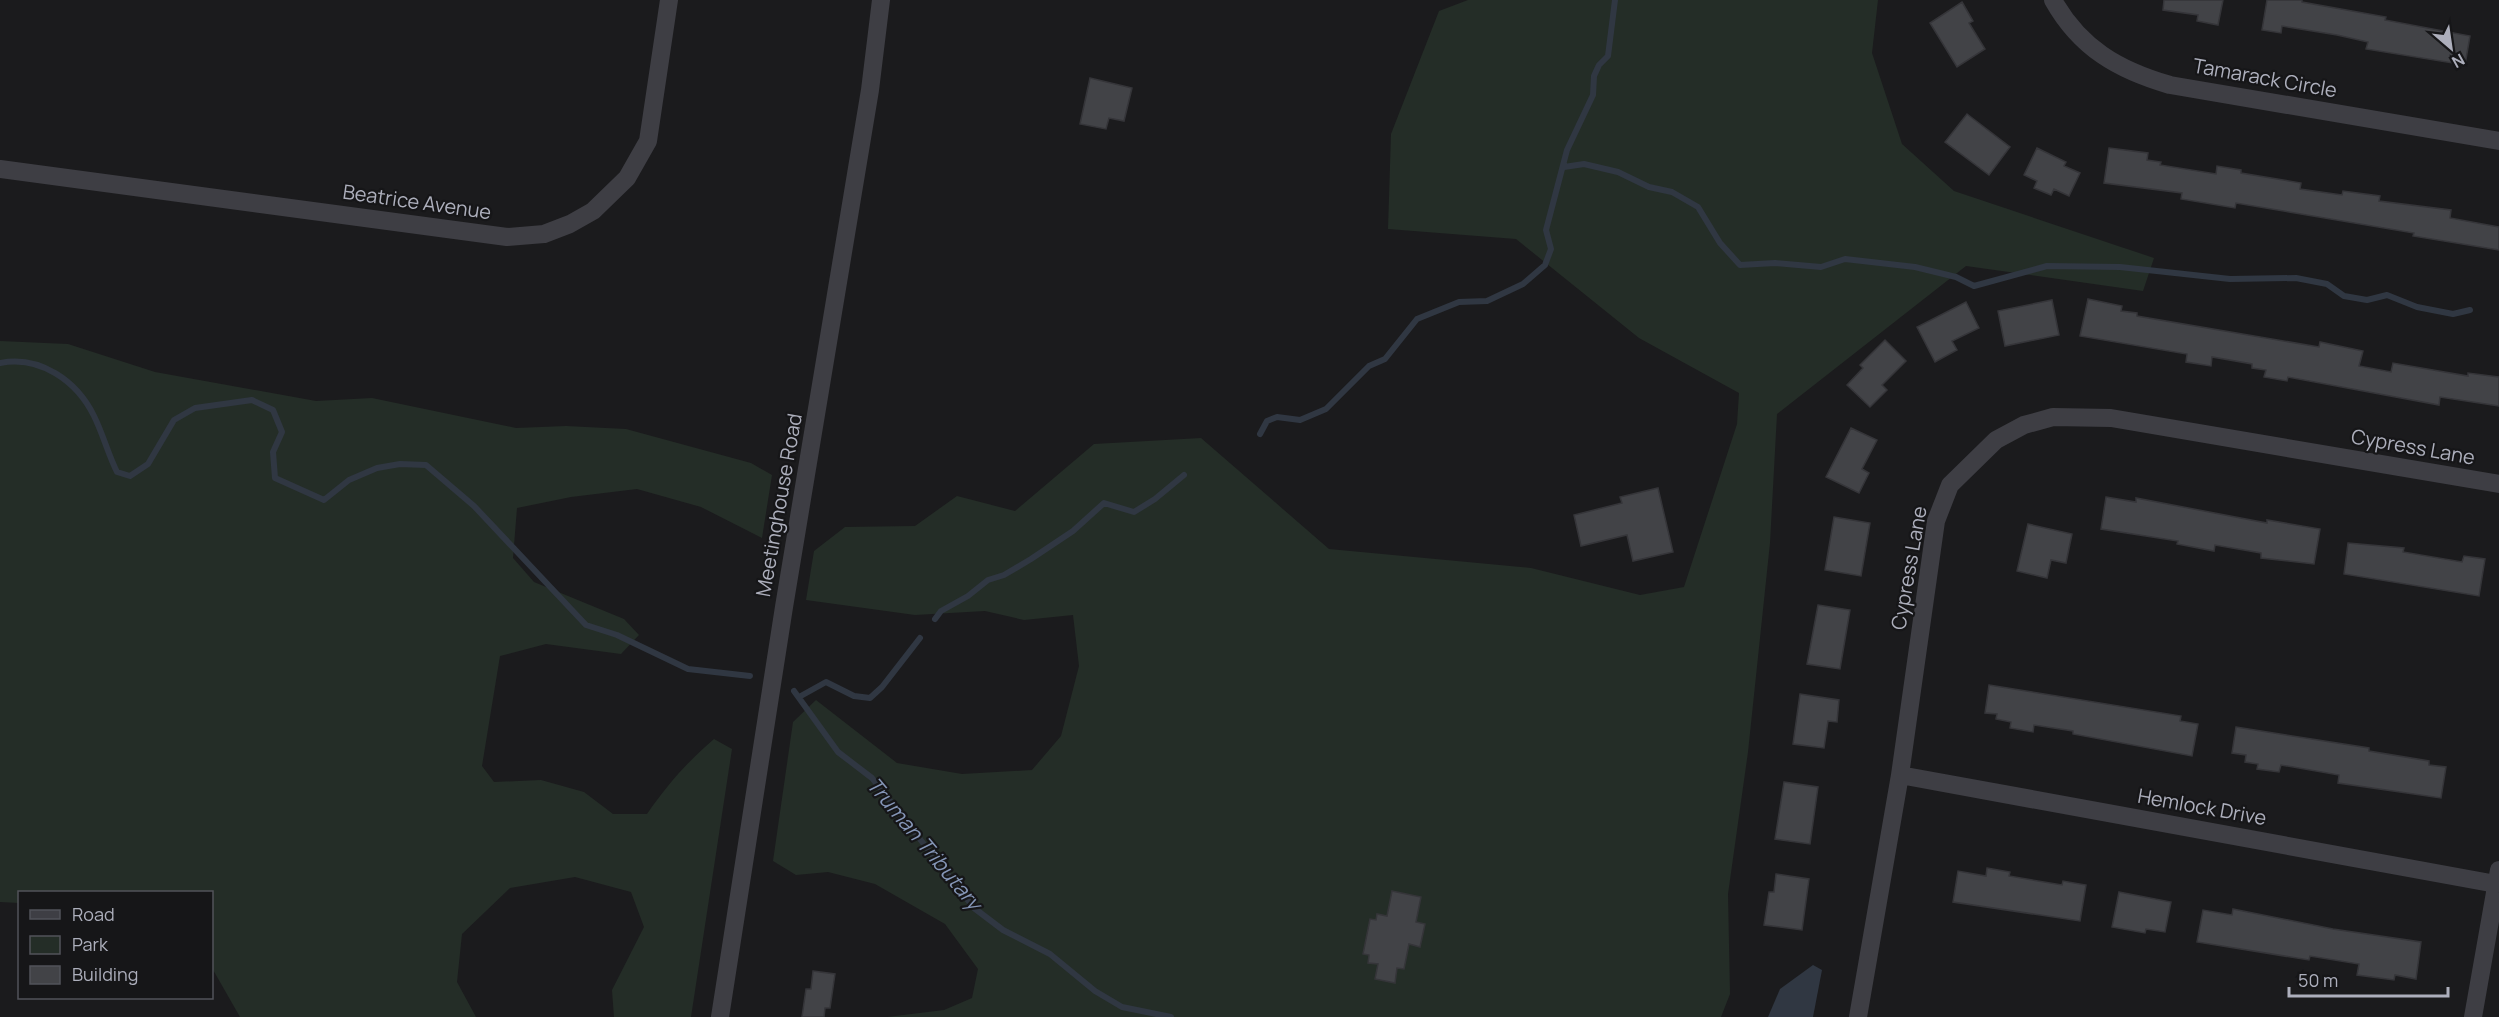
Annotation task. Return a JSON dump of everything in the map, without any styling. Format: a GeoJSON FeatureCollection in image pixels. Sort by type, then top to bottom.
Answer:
{"type":"FeatureCollection","features":[{"type":"Feature","properties":{"kind":"street","name":"Beatrice Avenue"},"geometry":{"type":"LineString","coordinates":[[0,169],[507,237],[544,234],[593,211],[610,197],[640,159],[654,118],[669,0]]}},
{"type":"Feature","properties":{"kind":"street","name":"Meetinghouse Road"},"geometry":{"type":"LineString","coordinates":[[720,1017],[782,618],[870,90],[881,0]]}},
{"type":"Feature","properties":{"kind":"street","name":"Tamarack Circle"},"geometry":{"type":"LineString","coordinates":[[2053,0],[2088,44],[2123,69],[2146,78],[2170,85],[2499,141]]}},
{"type":"Feature","properties":{"kind":"street","name":"Cypress Lane"},"geometry":{"type":"LineString","coordinates":[[1858,1017],[1900,774],[1936,521],[1950,485],[1996,440],[2024,425],[2053,417],[2111,418],[2499,484]]}},
{"type":"Feature","properties":{"kind":"street","name":"Hemlock Drive"},"geometry":{"type":"LineString","coordinates":[[1900,774],[2498,877]]}},
{"type":"Feature","properties":{"kind":"street"},"geometry":{"type":"LineString","coordinates":[[2473,1017],[2498,877]]}},
{"type":"Feature","properties":{"kind":"green space"},"geometry":{"type":"Polygon","coordinates":[[[1468,0],[1878,0],[1872,53],[1902,144],[1954,191],[2154,258],[2143,291],[1966,266],[1777,414],[1770,543],[1748,752],[1728,894],[1730,994],[1721,1017],[887,1017],[944,1010],[972,998],[978,969],[945,924],[875,884],[828,872],[796,875],[773,861],[793,722],[816,700],[897,763],[962,774],[1032,770],[1061,736],[1079,666],[1073,615],[1024,620],[985,611],[915,615],[806,600],[814,551],[845,527],[915,526],[957,496],[1015,511],[1094,444],[1201,438],[1329,549],[1531,568],[1640,595],[1684,587],[1737,424],[1739,393],[1639,338],[1516,239],[1388,229],[1391,134],[1439,11],[1468,0]]]}},
{"type":"Feature","properties":{"kind":"green space"},"geometry":{"type":"Polygon","coordinates":[[[0,341],[68,344],[155,372],[316,401],[372,398],[516,428],[566,426],[626,429],[751,463],[772,475],[762,538],[701,507],[637,489],[571,497],[517,508],[513,558],[534,582],[624,619],[639,635],[621,654],[546,644],[500,656],[482,766],[494,782],[541,780],[584,792],[613,814],[647,814],[678,774],[714,739],[732,749],[691,1017],[614,1017],[612,990],[644,927],[631,892],[575,877],[510,888],[462,934],[457,982],[476,1017],[240,1017],[213,970],[213,891],[18,891],[18,903],[0,902],[0,341]]]}},
{"type":"Feature","properties":{"kind":"shaded area"},"geometry":{"type":"Polygon","coordinates":[[[1813,965],[1822,970],[1813,1017],[1768,1017],[1780,989],[1813,965]]]}},
{"type":"Feature","properties":{"kind":"building"},"geometry":{"type":"Polygon","coordinates":[[[2164,0],[2223,0],[2218,25],[2197,21],[2198,15],[2163,10],[2164,0]]]}},
{"type":"Feature","properties":{"kind":"building"},"geometry":{"type":"Polygon","coordinates":[[[2267,0],[2302,0],[2302,2],[2386,17],[2385,20],[2470,36],[2465,65],[2366,49],[2368,42],[2337,35],[2282,26],[2281,33],[2262,30],[2267,0]]]}},
{"type":"Feature","properties":{"kind":"building"},"geometry":{"type":"Polygon","coordinates":[[[1962,2],[1973,21],[1969,23],[1985,49],[1957,67],[1930,23],[1962,2]]]}},
{"type":"Feature","properties":{"kind":"building"},"geometry":{"type":"Polygon","coordinates":[[[1090,78],[1132,88],[1124,121],[1109,118],[1106,129],[1080,124],[1090,78]]]}},
{"type":"Feature","properties":{"kind":"building"},"geometry":{"type":"Polygon","coordinates":[[[1967,114],[2010,147],[1989,175],[1945,142],[1967,114]]]}},
{"type":"Feature","properties":{"kind":"building"},"geometry":{"type":"Polygon","coordinates":[[[2037,148],[2066,162],[2064,166],[2080,173],[2069,196],[2054,189],[2051,195],[2034,188],[2037,181],[2024,175],[2037,148]]]}},
{"type":"Feature","properties":{"kind":"building"},"geometry":{"type":"Polygon","coordinates":[[[2109,148],[2148,153],[2147,160],[2161,162],[2160,165],[2216,174],[2217,166],[2241,170],[2241,173],[2301,183],[2300,189],[2342,195],[2343,191],[2380,196],[2379,201],[2451,210],[2450,218],[2499,227],[2499,250],[2236,203],[2235,208],[2181,199],[2182,193],[2104,183],[2109,148]]]}},
{"type":"Feature","properties":{"kind":"building"},"geometry":{"type":"Polygon","coordinates":[[[2088,299],[2122,306],[2121,311],[2137,313],[2137,316],[2319,347],[2320,342],[2363,351],[2359,366],[2391,372],[2393,363],[2468,376],[2468,373],[2499,377],[2499,406],[2440,397],[2439,405],[2288,377],[2287,381],[2264,377],[2266,370],[2252,368],[2252,364],[2212,357],[2211,366],[2186,362],[2187,354],[2080,336],[2088,299]]]}},
{"type":"Feature","properties":{"kind":"building"},"geometry":{"type":"Polygon","coordinates":[[[2052,300],[2059,335],[2005,346],[1998,311],[2052,300]]]}},
{"type":"Feature","properties":{"kind":"building"},"geometry":{"type":"Polygon","coordinates":[[[1966,302],[1979,328],[1952,341],[1957,350],[1935,362],[1917,327],[1966,302]]]}},
{"type":"Feature","properties":{"kind":"building"},"geometry":{"type":"Polygon","coordinates":[[[1885,340],[1906,361],[1882,385],[1887,390],[1870,407],[1847,385],[1863,368],[1860,365],[1885,340]]]}},
{"type":"Feature","properties":{"kind":"building"},"geometry":{"type":"Polygon","coordinates":[[[1851,428],[1877,440],[1862,469],[1869,473],[1859,493],[1826,477],[1851,428]]]}},
{"type":"Feature","properties":{"kind":"building"},"geometry":{"type":"Polygon","coordinates":[[[1658,488],[1673,552],[1633,561],[1627,535],[1581,546],[1574,515],[1622,503],[1620,497],[1658,488]]]}},
{"type":"Feature","properties":{"kind":"building"},"geometry":{"type":"Polygon","coordinates":[[[2106,497],[2136,502],[2136,498],[2267,523],[2267,520],[2320,529],[2314,564],[2261,558],[2261,553],[2215,545],[2214,551],[2177,544],[2178,541],[2101,529],[2106,497]]]}},
{"type":"Feature","properties":{"kind":"building"},"geometry":{"type":"Polygon","coordinates":[[[1834,517],[1870,523],[1861,576],[1825,570],[1834,517]]]}},
{"type":"Feature","properties":{"kind":"building"},"geometry":{"type":"Polygon","coordinates":[[[2028,524],[2072,534],[2066,563],[2051,560],[2047,578],[2017,571],[2028,524]]]}},
{"type":"Feature","properties":{"kind":"building"},"geometry":{"type":"Polygon","coordinates":[[[2348,543],[2404,548],[2403,552],[2462,562],[2464,556],[2485,559],[2479,596],[2344,574],[2348,543]]]}},
{"type":"Feature","properties":{"kind":"building"},"geometry":{"type":"Polygon","coordinates":[[[1818,605],[1850,610],[1840,669],[1807,664],[1818,605]]]}},
{"type":"Feature","properties":{"kind":"building"},"geometry":{"type":"Polygon","coordinates":[[[1989,685],[2181,716],[2180,721],[2198,724],[2192,756],[2034,725],[2033,732],[2010,728],[2011,722],[1996,719],[1997,714],[1985,713],[1989,685]]]}},
{"type":"Feature","properties":{"kind":"building"},"geometry":{"type":"Polygon","coordinates":[[[1800,694],[1839,700],[1837,722],[1828,721],[1824,748],[1793,744],[1800,694]]]}},
{"type":"Feature","properties":{"kind":"building"},"geometry":{"type":"Polygon","coordinates":[[[2236,727],[2369,748],[2369,751],[2429,761],[2429,765],[2446,767],[2441,798],[2338,783],[2339,775],[2281,765],[2279,772],[2257,769],[2258,764],[2245,762],[2246,755],[2232,753],[2236,727]]]}},
{"type":"Feature","properties":{"kind":"building"},"geometry":{"type":"Polygon","coordinates":[[[1784,782],[1818,787],[1810,844],[1775,839],[1784,782]]]}},
{"type":"Feature","properties":{"kind":"building"},"geometry":{"type":"Polygon","coordinates":[[[1987,868],[2010,872],[2009,876],[2062,885],[2063,881],[2086,885],[2080,921],[1953,902],[1958,871],[1986,876],[1987,868]]]}},
{"type":"Feature","properties":{"kind":"building"},"geometry":{"type":"Polygon","coordinates":[[[1776,874],[1809,879],[1802,930],[1764,925],[1769,892],[1774,892],[1776,874]]]}},
{"type":"Feature","properties":{"kind":"building"},"geometry":{"type":"Polygon","coordinates":[[[1392,891],[1421,897],[1416,922],[1425,924],[1420,947],[1409,944],[1404,969],[1397,968],[1395,983],[1375,979],[1378,964],[1368,963],[1369,955],[1363,954],[1370,919],[1376,920],[1377,914],[1387,916],[1392,891]]]}},
{"type":"Feature","properties":{"kind":"building"},"geometry":{"type":"Polygon","coordinates":[[[2119,892],[2171,902],[2165,932],[2146,929],[2145,933],[2112,927],[2119,892]]]}},
{"type":"Feature","properties":{"kind":"building"},"geometry":{"type":"Polygon","coordinates":[[[2233,909],[2333,929],[2421,942],[2416,979],[2395,975],[2394,980],[2357,975],[2359,964],[2310,956],[2309,960],[2197,942],[2203,910],[2232,915],[2233,909]]]}},
{"type":"Feature","properties":{"kind":"building"},"geometry":{"type":"Polygon","coordinates":[[[813,971],[835,974],[830,1008],[825,1008],[824,1017],[802,1017],[806,989],[811,989],[813,971]]]}},
{"type":"Feature","properties":{"kind":"waterway"},"geometry":{"type":"LineString","coordinates":[[1260,434],[1267,421],[1277,417],[1300,420],[1326,409],[1369,366],[1385,359],[1417,319],[1459,302],[1487,301],[1523,284],[1545,265],[1551,249],[1546,230],[1567,150],[1593,95],[1594,76],[1599,65],[1608,56],[1615,0]]}},
{"type":"Feature","properties":{"kind":"waterway"},"geometry":{"type":"LineString","coordinates":[[1564,167],[1584,164],[1618,172],[1649,187],[1672,192],[1698,207],[1720,243],[1740,265],[1775,263],[1821,267],[1845,259],[1915,267],[1956,277],[1974,286],[2047,266],[2120,267],[2230,279],[2296,278],[2327,284],[2344,296],[2367,300],[2387,295],[2417,307],[2453,314],[2470,310]]}},
{"type":"Feature","properties":{"kind":"waterway"},"geometry":{"type":"LineString","coordinates":[[0,363],[29,363],[56,373],[67,382],[87,403],[117,472],[130,476],[148,464],[174,420],[195,408],[252,400],[273,410],[282,432],[273,452],[275,478],[324,500],[349,480],[377,468],[400,464],[426,465],[474,506],[586,625],[617,635],[688,669],[750,676]]}},
{"type":"Feature","properties":{"kind":"waterway"},"geometry":{"type":"LineString","coordinates":[[935,619],[941,611],[968,596],[988,580],[1004,575],[1073,531],[1104,503],[1134,512],[1155,499],[1184,475]]}},
{"type":"Feature","properties":{"kind":"waterway"},"geometry":{"type":"LineString","coordinates":[[799,697],[826,682],[854,696],[870,698],[882,687],[920,638]]}},
{"type":"Feature","properties":{"kind":"waterway","name":"Truman Tributary"},"geometry":{"type":"LineString","coordinates":[[794,691],[838,752],[872,778],[974,908],[1003,930],[1050,954],[1095,991],[1122,1007],[1171,1017]]}}]}
